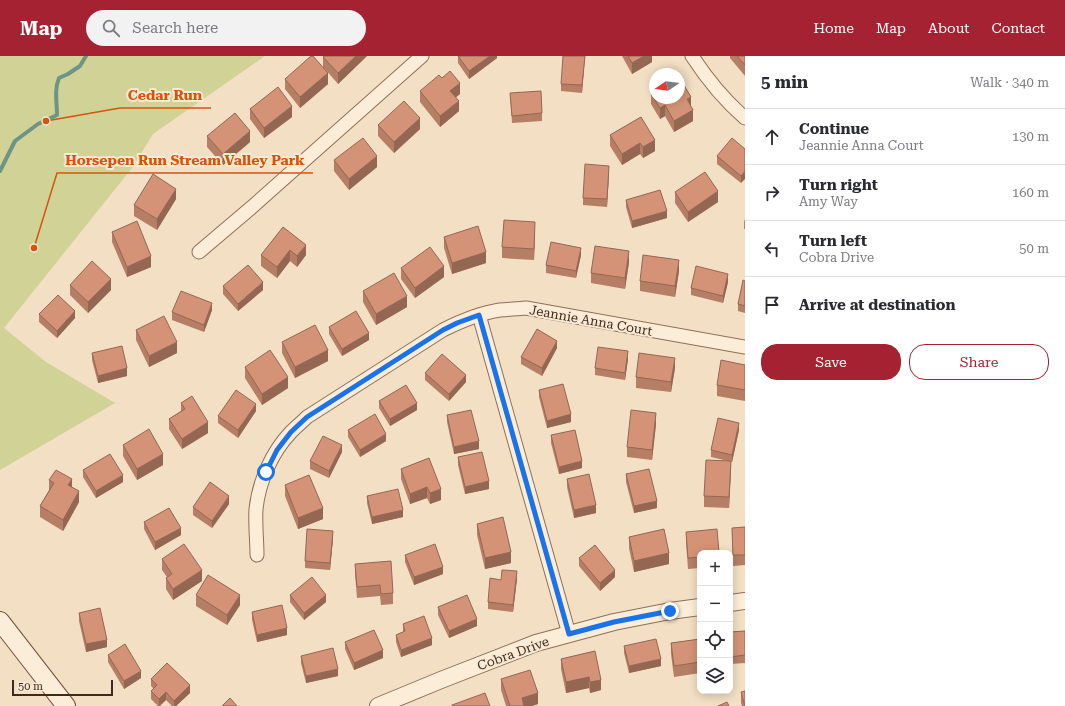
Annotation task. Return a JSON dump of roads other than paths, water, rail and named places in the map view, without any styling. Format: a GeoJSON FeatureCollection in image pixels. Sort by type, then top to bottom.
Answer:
{"type":"FeatureCollection","features":[{"type":"Feature","properties":{"kind":"main road"},"geometry":{"type":"LineString","coordinates":[[0,621],[66,706]]}},
{"type":"Feature","properties":{"kind":"street"},"geometry":{"type":"LineString","coordinates":[[199,252],[422,56]]}},
{"type":"Feature","properties":{"kind":"street"},"geometry":{"type":"LineString","coordinates":[[692,56],[716,89],[745,118]]}},
{"type":"Feature","properties":{"kind":"street","name":"Jeannie Anna Court"},"geometry":{"type":"LineString","coordinates":[[257,555],[256,510],[260,488],[277,450],[291,432],[307,417],[443,330],[457,323],[479,315],[501,310],[526,308],[745,347]]}},
{"type":"Feature","properties":{"kind":"street"},"geometry":{"type":"LineString","coordinates":[[479,315],[569,634]]}},
{"type":"Feature","properties":{"kind":"street"},"geometry":{"type":"LineString","coordinates":[[733,603],[745,601]]}},
{"type":"Feature","properties":{"kind":"street","name":"Cobra Drive"},"geometry":{"type":"LineString","coordinates":[[378,706],[536,643],[614,622],[697,607]]}},
{"type":"Feature","properties":{"kind":"waterway"},"geometry":{"type":"LineString","coordinates":[[0,171],[15,141],[38,124],[57,115],[56,92],[59,78],[80,66],[86,56]]}},
{"type":"Feature","properties":{"kind":"place","name":"Cedar Run"},"geometry":{"type":"Point","coordinates":[46,121]}},
{"type":"Feature","properties":{"kind":"place","name":"Horsepen Run Stream Valley Park"},"geometry":{"type":"Point","coordinates":[34,248]}}]}
